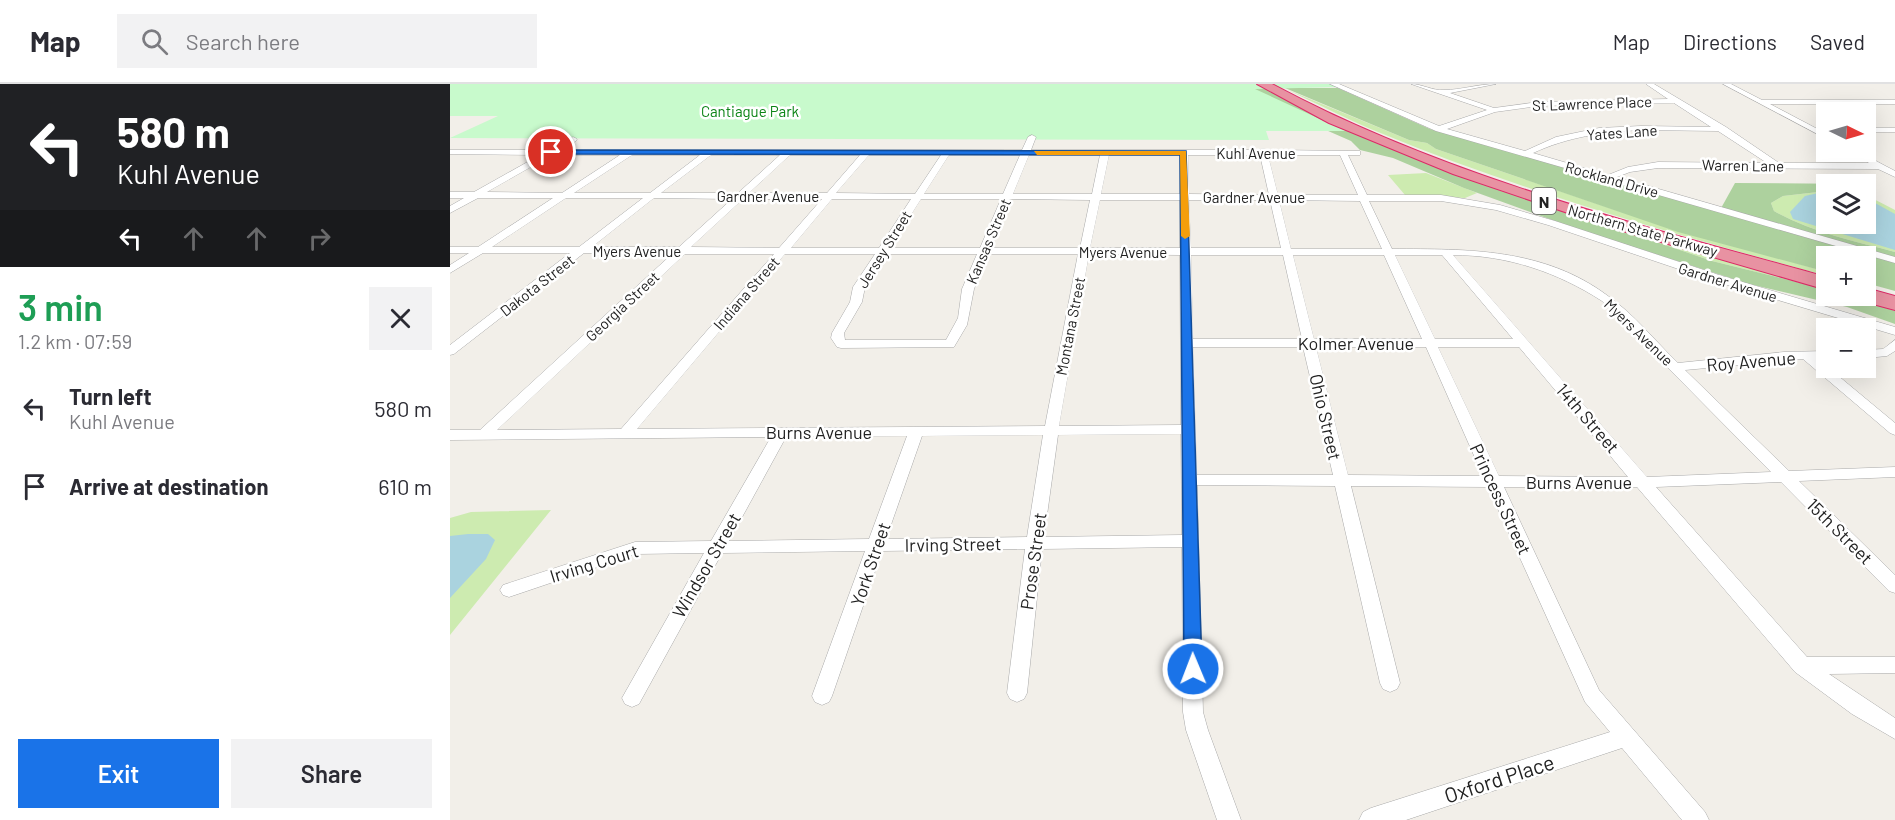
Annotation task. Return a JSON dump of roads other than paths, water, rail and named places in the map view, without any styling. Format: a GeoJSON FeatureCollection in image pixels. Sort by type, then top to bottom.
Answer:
{"type":"FeatureCollection","features":[{"type":"Feature","properties":{"kind":"highway","name":"Northern State Parkway"},"geometry":{"type":"LineString","coordinates":[[1272,87],[1344,120],[1486,175],[1629,221],[1816,275]]}},
{"type":"Feature","properties":{"kind":"highway","name":"Northern State Parkway"},"geometry":{"type":"LineString","coordinates":[[1272,87],[1369,136],[1479,178],[1566,208],[1816,281]]}},
{"type":"Feature","properties":{"kind":"highway"},"geometry":{"type":"LineString","coordinates":[[1876,292],[1895,297]]}},
{"type":"Feature","properties":{"kind":"highway"},"geometry":{"type":"LineString","coordinates":[[1876,298],[1895,303]]}},
{"type":"Feature","properties":{"kind":"street","name":"Rockland Drive"},"geometry":{"type":"LineString","coordinates":[[1333,84],[1439,129],[1895,260]]}},
{"type":"Feature","properties":{"kind":"street"},"geometry":{"type":"LineString","coordinates":[[1414,84],[1494,110]]}},
{"type":"Feature","properties":{"kind":"street"},"geometry":{"type":"LineString","coordinates":[[1440,93],[1493,84]]}},
{"type":"Feature","properties":{"kind":"street"},"geometry":{"type":"LineString","coordinates":[[1649,84],[1723,129],[1776,165]]}},
{"type":"Feature","properties":{"kind":"street"},"geometry":{"type":"LineString","coordinates":[[1726,84],[1814,130]]}},
{"type":"Feature","properties":{"kind":"street","name":"St Lawrence Place"},"geometry":{"type":"LineString","coordinates":[[1439,129],[1494,110],[1560,102],[1677,101]]}},
{"type":"Feature","properties":{"kind":"street"},"geometry":{"type":"LineString","coordinates":[[1761,102],[1895,102]]}},
{"type":"Feature","properties":{"kind":"street","name":"Yates Lane"},"geometry":{"type":"LineString","coordinates":[[1525,154],[1558,140],[1598,132],[1641,129],[1723,129]]}},
{"type":"Feature","properties":{"kind":"street"},"geometry":{"type":"LineString","coordinates":[[1876,130],[1895,130]]}},
{"type":"Feature","properties":{"kind":"street","name":"Kansas Street"},"geometry":{"type":"LineString","coordinates":[[950,344],[957,336],[968,302],[968,289],[1032,137]]}},
{"type":"Feature","properties":{"kind":"street"},"geometry":{"type":"LineString","coordinates":[[450,210],[573,139]]}},
{"type":"Feature","properties":{"kind":"street","name":"Kuhl Avenue"},"geometry":{"type":"LineString","coordinates":[[450,152],[1350,153]]}},
{"type":"Feature","properties":{"kind":"street"},"geometry":{"type":"LineString","coordinates":[[450,163],[472,152]]}},
{"type":"Feature","properties":{"kind":"street"},"geometry":{"type":"LineString","coordinates":[[450,270],[630,152]]}},
{"type":"Feature","properties":{"kind":"street","name":"Dakota Street"},"geometry":{"type":"LineString","coordinates":[[450,351],[709,152]]}},
{"type":"Feature","properties":{"kind":"street","name":"Georgia Street"},"geometry":{"type":"LineString","coordinates":[[483,435],[788,152]]}},
{"type":"Feature","properties":{"kind":"street","name":"Indiana Street"},"geometry":{"type":"LineString","coordinates":[[625,434],[867,152]]}},
{"type":"Feature","properties":{"kind":"street","name":"Ohio Street"},"geometry":{"type":"LineString","coordinates":[[1263,152],[1390,683]]}},
{"type":"Feature","properties":{"kind":"street","name":"Jersey Street"},"geometry":{"type":"LineString","coordinates":[[946,153],[859,287],[856,302],[838,333],[838,341],[846,345],[950,344]]}},
{"type":"Feature","properties":{"kind":"street","name":"Montana Street"},"geometry":{"type":"LineString","coordinates":[[1052,430],[1105,153]]}},
{"type":"Feature","properties":{"kind":"street"},"geometry":{"type":"LineString","coordinates":[[1184,153],[1194,712],[1197,730],[1229,820]]}},
{"type":"Feature","properties":{"kind":"street","name":"Princess Street"},"geometry":{"type":"LineString","coordinates":[[1350,153],[1363,197],[1592,696],[1697,820]]}},
{"type":"Feature","properties":{"kind":"street"},"geometry":{"type":"LineString","coordinates":[[1873,162],[1895,174]]}},
{"type":"Feature","properties":{"kind":"street","name":"Warren Lane"},"geometry":{"type":"LineString","coordinates":[[1607,178],[1628,170],[1658,165],[1881,166]]}},
{"type":"Feature","properties":{"kind":"street","name":"Gardner Avenue"},"geometry":{"type":"LineString","coordinates":[[450,195],[1441,198],[1491,205],[1687,269],[1895,332]]}},
{"type":"Feature","properties":{"kind":"street","name":"Myers Avenue"},"geometry":{"type":"LineString","coordinates":[[450,250],[1446,252],[1507,256],[1582,284],[1606,299],[1785,477]]}},
{"type":"Feature","properties":{"kind":"street","name":"14th Street"},"geometry":{"type":"LineString","coordinates":[[1446,252],[1802,666],[1858,707],[1895,729]]}},
{"type":"Feature","properties":{"kind":"street","name":"Kolmer Avenue"},"geometry":{"type":"LineString","coordinates":[[1188,343],[1524,343]]}},
{"type":"Feature","properties":{"kind":"street"},"geometry":{"type":"LineString","coordinates":[[1876,353],[1887,352],[1895,344]]}},
{"type":"Feature","properties":{"kind":"street"},"geometry":{"type":"LineString","coordinates":[[1807,356],[1895,430]]}},
{"type":"Feature","properties":{"kind":"street","name":"Roy Avenue"},"geometry":{"type":"LineString","coordinates":[[1675,367],[1816,356]]}},
{"type":"Feature","properties":{"kind":"street","name":"Burns Avenue"},"geometry":{"type":"LineString","coordinates":[[450,435],[1189,429]]}},
{"type":"Feature","properties":{"kind":"street","name":"Prose Street"},"geometry":{"type":"LineString","coordinates":[[1017,693],[1052,430]]}},
{"type":"Feature","properties":{"kind":"street","name":"York Street"},"geometry":{"type":"LineString","coordinates":[[822,696],[916,431]]}},
{"type":"Feature","properties":{"kind":"street","name":"Windsor Street"},"geometry":{"type":"LineString","coordinates":[[632,698],[781,432]]}},
{"type":"Feature","properties":{"kind":"street","name":"Burns Avenue"},"geometry":{"type":"LineString","coordinates":[[1190,480],[1643,482],[1895,471]]}},
{"type":"Feature","properties":{"kind":"street","name":"15th Street"},"geometry":{"type":"LineString","coordinates":[[1785,477],[1895,586]]}},
{"type":"Feature","properties":{"kind":"street","name":"Irving Street"},"geometry":{"type":"LineString","coordinates":[[716,546],[1191,541]]}},
{"type":"Feature","properties":{"kind":"street","name":"Irving Court"},"geometry":{"type":"LineString","coordinates":[[509,590],[635,548],[716,546]]}},
{"type":"Feature","properties":{"kind":"street"},"geometry":{"type":"LineString","coordinates":[[1802,666],[1895,665]]}},
{"type":"Feature","properties":{"kind":"street","name":"Oxford Place"},"geometry":{"type":"LineString","coordinates":[[1371,820],[1626,737]]}},
{"type":"Feature","properties":{"kind":"water"},"geometry":{"type":"Polygon","coordinates":[[[1816,194],[1816,226],[1793,219],[1790,212],[1805,196],[1816,194]]]}},
{"type":"Feature","properties":{"kind":"water"},"geometry":{"type":"Polygon","coordinates":[[[1876,204],[1895,214],[1895,250],[1842,234],[1876,234],[1876,204]]]}},
{"type":"Feature","properties":{"kind":"water"},"geometry":{"type":"Polygon","coordinates":[[[488,534],[495,540],[486,559],[450,598],[450,536],[488,534]]]}},
{"type":"Feature","properties":{"kind":"park label","name":"Cantiague Park"},"geometry":{"type":"Point","coordinates":[750,111]}}]}
